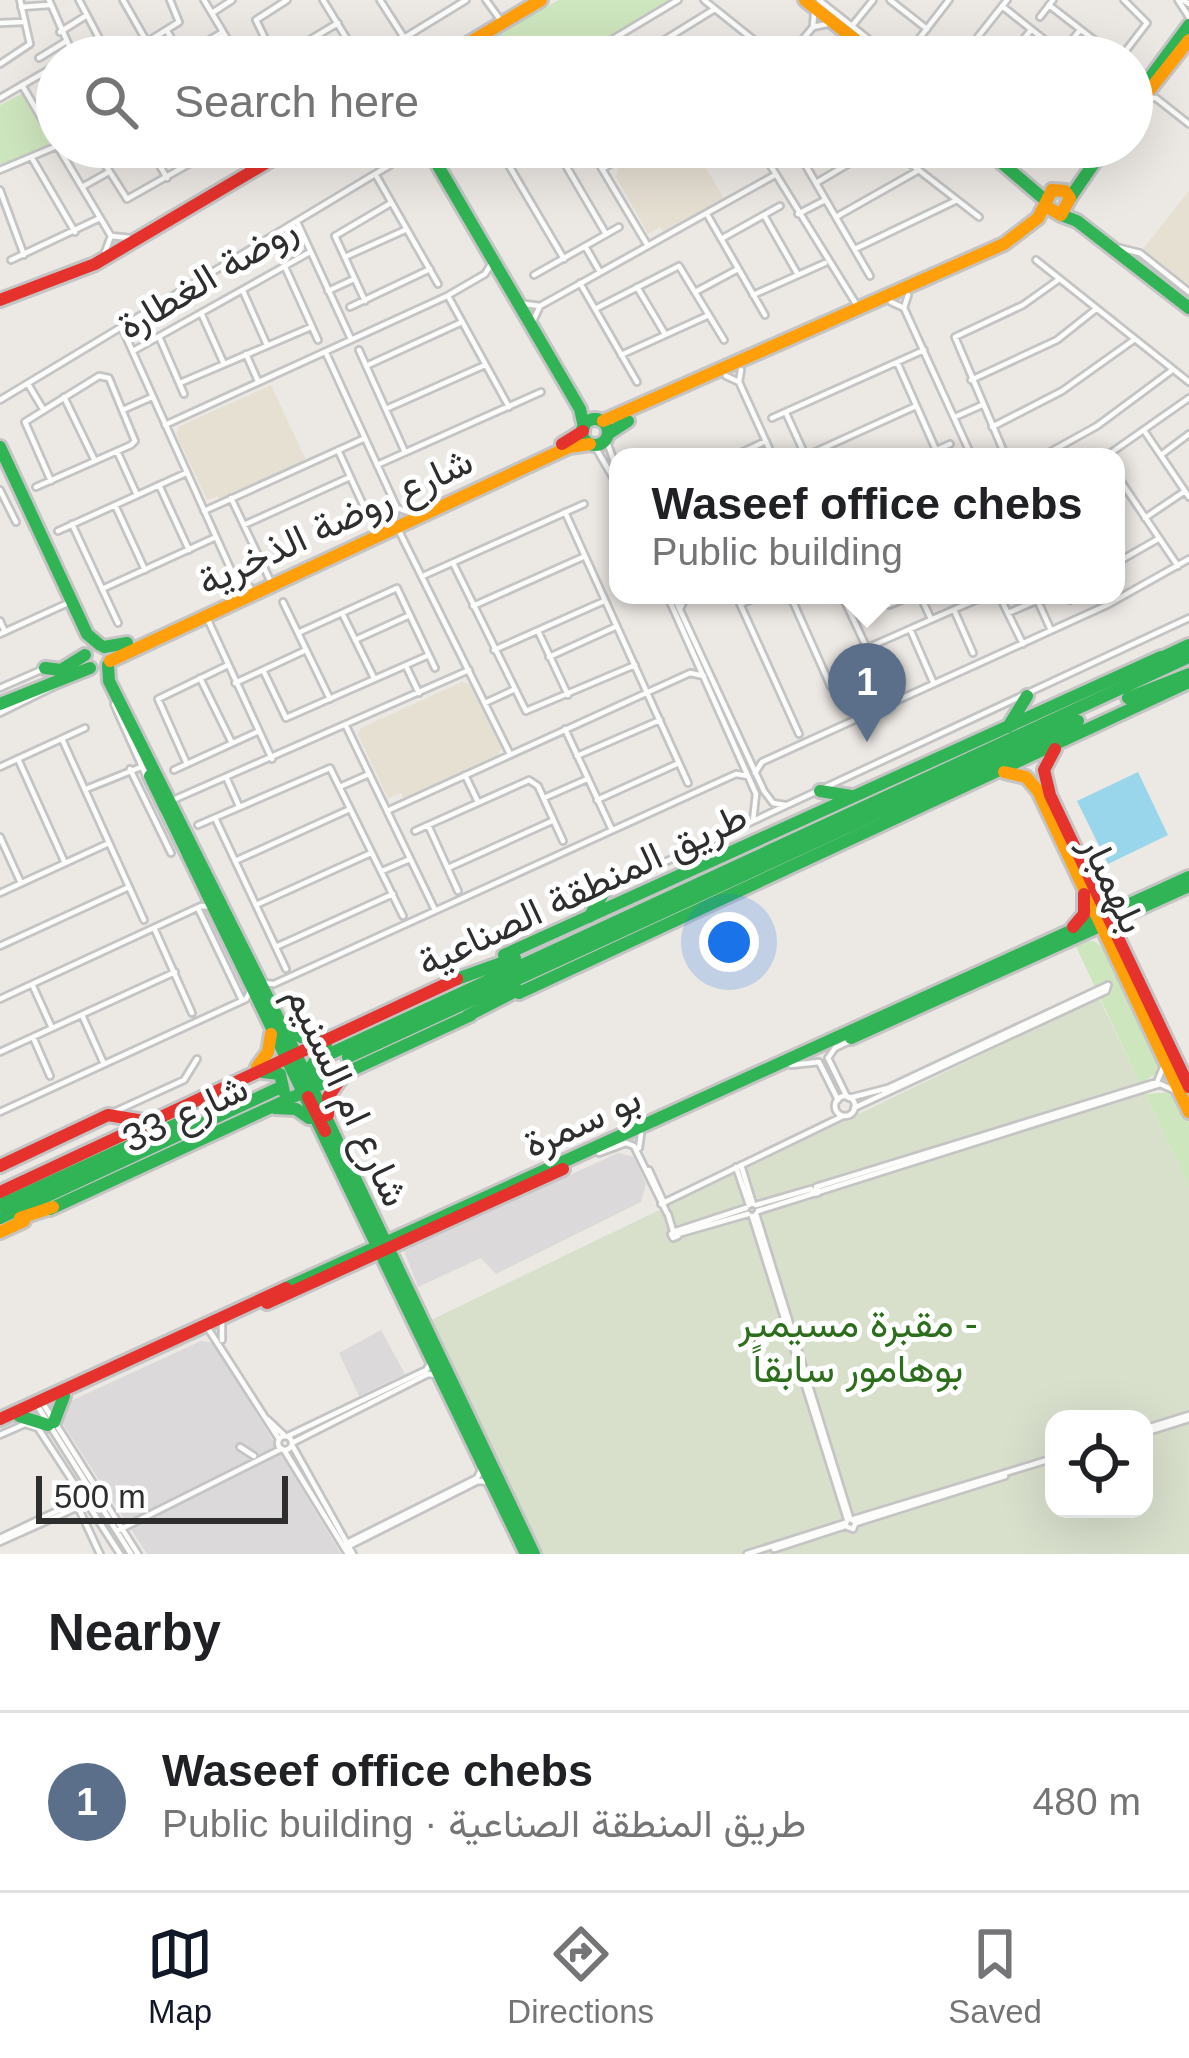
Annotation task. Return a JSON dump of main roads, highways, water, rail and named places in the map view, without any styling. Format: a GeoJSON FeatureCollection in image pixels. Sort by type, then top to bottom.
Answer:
{"type":"FeatureCollection","features":[{"type":"Feature","properties":{"kind":"main road"},"geometry":{"type":"LineString","coordinates":[[469,36],[530,0]]}},
{"type":"Feature","properties":{"kind":"main road"},"geometry":{"type":"LineString","coordinates":[[480,36],[541,0]]}},
{"type":"Feature","properties":{"kind":"main road"},"geometry":{"type":"LineString","coordinates":[[801,0],[845,36]]}},
{"type":"Feature","properties":{"kind":"main road"},"geometry":{"type":"LineString","coordinates":[[801,0],[846,36]]}},
{"type":"Feature","properties":{"kind":"main road"},"geometry":{"type":"LineString","coordinates":[[1153,84],[1189,21]]}},
{"type":"Feature","properties":{"kind":"main road"},"geometry":{"type":"LineString","coordinates":[[1153,86],[1189,40]]}},
{"type":"Feature","properties":{"kind":"main road"},"geometry":{"type":"LineString","coordinates":[[0,297],[105,252],[247,168]]}},
{"type":"Feature","properties":{"kind":"main road"},"geometry":{"type":"LineString","coordinates":[[0,297],[95,264],[257,168]]}},
{"type":"Feature","properties":{"kind":"main road"},"geometry":{"type":"LineString","coordinates":[[439,168],[595,432]]}},
{"type":"Feature","properties":{"kind":"main road"},"geometry":{"type":"LineString","coordinates":[[440,168],[533,310],[595,432]]}},
{"type":"Feature","properties":{"kind":"main road"},"geometry":{"type":"LineString","coordinates":[[1014,168],[1189,300]]}},
{"type":"Feature","properties":{"kind":"main road","name":"شارع روضة الذخرية"},"geometry":{"type":"LineString","coordinates":[[595,432],[735,376],[1006,249],[1057,202],[1084,168]]}},
{"type":"Feature","properties":{"kind":"main road"},"geometry":{"type":"LineString","coordinates":[[1057,202],[1189,300]]}},
{"type":"Feature","properties":{"kind":"main road","name":"شارع روضة الذخرية"},"geometry":{"type":"LineString","coordinates":[[96,657],[191,620],[208,618],[401,520],[853,309],[1004,244],[1057,202]]}},
{"type":"Feature","properties":{"kind":"main road","name":"شارع ام السنيم"},"geometry":{"type":"LineString","coordinates":[[0,447],[87,634],[114,704],[192,862],[205,904],[229,938],[276,1026],[353,1203],[402,1278],[530,1554]]}},
{"type":"Feature","properties":{"kind":"main road","name":"شارع ام السنيم"},"geometry":{"type":"LineString","coordinates":[[0,461],[168,797],[258,994]]}},
{"type":"Feature","properties":{"kind":"main road","name":"شارع روضة الذخرية"},"geometry":{"type":"LineString","coordinates":[[0,701],[250,587],[266,573],[401,520]]}},
{"type":"Feature","properties":{"kind":"main road","name":"طريق المنطقة الصناعية"},"geometry":{"type":"LineString","coordinates":[[2,1192],[242,1076],[1189,643]]}},
{"type":"Feature","properties":{"kind":"main road","name":"طريق المنطقة الصناعية"},"geometry":{"type":"LineString","coordinates":[[1189,657],[580,937],[325,1062],[1189,674]]}},
{"type":"Feature","properties":{"kind":"main road"},"geometry":{"type":"LineString","coordinates":[[45,668],[63,672]]}},
{"type":"Feature","properties":{"kind":"main road","name":"طريق المنطقة الصناعية"},"geometry":{"type":"LineString","coordinates":[[343,1076],[1064,741],[1189,674]]}},
{"type":"Feature","properties":{"kind":"main road"},"geometry":{"type":"LineString","coordinates":[[1004,730],[1027,696]]}},
{"type":"Feature","properties":{"kind":"main road","name":"بلهمبار"},"geometry":{"type":"LineString","coordinates":[[1064,741],[1046,764],[1044,793],[1054,827],[1089,888]]}},
{"type":"Feature","properties":{"kind":"main road"},"geometry":{"type":"LineString","coordinates":[[845,816],[937,761]]}},
{"type":"Feature","properties":{"kind":"main road"},"geometry":{"type":"LineString","coordinates":[[995,773],[1021,775],[1044,793]]}},
{"type":"Feature","properties":{"kind":"main road"},"geometry":{"type":"LineString","coordinates":[[820,791],[862,794]]}},
{"type":"Feature","properties":{"kind":"main road","name":"بلهمبار"},"geometry":{"type":"LineString","coordinates":[[1044,793],[1165,1061],[1185,1090]]}},
{"type":"Feature","properties":{"kind":"main road"},"geometry":{"type":"LineString","coordinates":[[1054,827],[1154,1012]]}},
{"type":"Feature","properties":{"kind":"main road"},"geometry":{"type":"LineString","coordinates":[[1013,963],[1189,880]]}},
{"type":"Feature","properties":{"kind":"main road","name":"بو سمرة"},"geometry":{"type":"LineString","coordinates":[[444,1220],[470,1204],[1189,880]]}},
{"type":"Feature","properties":{"kind":"main road"},"geometry":{"type":"LineString","coordinates":[[1089,888],[1115,902],[1140,903],[1125,925],[1119,951],[1096,938],[1071,934],[1084,914],[1089,888]]}},
{"type":"Feature","properties":{"kind":"main road"},"geometry":{"type":"LineString","coordinates":[[585,921],[606,889]]}},
{"type":"Feature","properties":{"kind":"main road","name":"بو سمرة"},"geometry":{"type":"LineString","coordinates":[[0,1422],[641,1134],[1071,934]]}},
{"type":"Feature","properties":{"kind":"main road"},"geometry":{"type":"LineString","coordinates":[[457,979],[580,937]]}},
{"type":"Feature","properties":{"kind":"main road"},"geometry":{"type":"LineString","coordinates":[[229,938],[290,1056]]}},
{"type":"Feature","properties":{"kind":"main road","name":"بلهمبار"},"geometry":{"type":"LineString","coordinates":[[1119,951],[1154,1012],[1189,1112]]}},
{"type":"Feature","properties":{"kind":"main road"},"geometry":{"type":"LineString","coordinates":[[467,1016],[577,952]]}},
{"type":"Feature","properties":{"kind":"main road"},"geometry":{"type":"LineString","coordinates":[[242,1076],[266,1056],[276,1026],[301,1037],[332,1037]]}},
{"type":"Feature","properties":{"kind":"main road"},"geometry":{"type":"LineString","coordinates":[[332,1037],[314,1056],[312,1069],[323,1078],[343,1076]]}},
{"type":"Feature","properties":{"kind":"main road"},"geometry":{"type":"LineString","coordinates":[[242,1076],[270,1071],[284,1078],[282,1094],[262,1111]]}},
{"type":"Feature","properties":{"kind":"main road"},"geometry":{"type":"LineString","coordinates":[[343,1076],[327,1102],[326,1135],[425,1326]]}},
{"type":"Feature","properties":{"kind":"main road","name":"شارع 33"},"geometry":{"type":"LineString","coordinates":[[0,1225],[53,1207],[343,1076]]}},
{"type":"Feature","properties":{"kind":"main road","name":"شارع 33"},"geometry":{"type":"LineString","coordinates":[[0,1205],[279,1083],[0,1225]]}},
{"type":"Feature","properties":{"kind":"main road"},"geometry":{"type":"LineString","coordinates":[[306,1092],[337,1154],[353,1173]]}},
{"type":"Feature","properties":{"kind":"main road","name":"شارع ام السنيم"},"geometry":{"type":"LineString","coordinates":[[306,1092],[313,1122],[353,1173],[374,1220],[387,1270],[530,1554]]}},
{"type":"Feature","properties":{"kind":"main road"},"geometry":{"type":"LineString","coordinates":[[262,1111],[290,1108],[313,1122]]}},
{"type":"Feature","properties":{"kind":"main road"},"geometry":{"type":"LineString","coordinates":[[0,1166],[108,1115],[149,1120]]}},
{"type":"Feature","properties":{"kind":"main road"},"geometry":{"type":"LineString","coordinates":[[353,1203],[366,1236],[355,1255]]}},
{"type":"Feature","properties":{"kind":"main road"},"geometry":{"type":"LineString","coordinates":[[288,1294],[470,1204]]}},
{"type":"Feature","properties":{"kind":"main road"},"geometry":{"type":"LineString","coordinates":[[374,1220],[391,1234],[444,1220]]}},
{"type":"Feature","properties":{"kind":"main road"},"geometry":{"type":"LineString","coordinates":[[402,1278],[400,1249],[444,1220]]}},
{"type":"Feature","properties":{"kind":"main road","name":"بو سمرة"},"geometry":{"type":"LineString","coordinates":[[0,1422],[355,1255],[382,1248]]}},
{"type":"Feature","properties":{"kind":"main road"},"geometry":{"type":"LineString","coordinates":[[320,1280],[367,1262],[387,1270]]}},
{"type":"Feature","properties":{"kind":"main road"},"geometry":{"type":"LineString","coordinates":[[19,1416],[51,1423],[64,1396]]}},
{"type":"Feature","properties":{"kind":"water"},"geometry":{"type":"Polygon","coordinates":[[[1138,772],[1168,835],[1108,864],[1077,801],[1138,772]]]}},
{"type":"Feature","properties":{"kind":"tunnel"},"geometry":{"type":"LineString","coordinates":[[281,1087],[327,1067]]}},
{"type":"Feature","properties":{"kind":"place","name":"Waseef office chebs"},"geometry":{"type":"Point","coordinates":[867,742]}},
{"type":"Feature","properties":{"kind":"park label","name":"مقبرة مسيمير - بوهامور سابقاً"},"geometry":{"type":"Point","coordinates":[858,1346]}}]}
